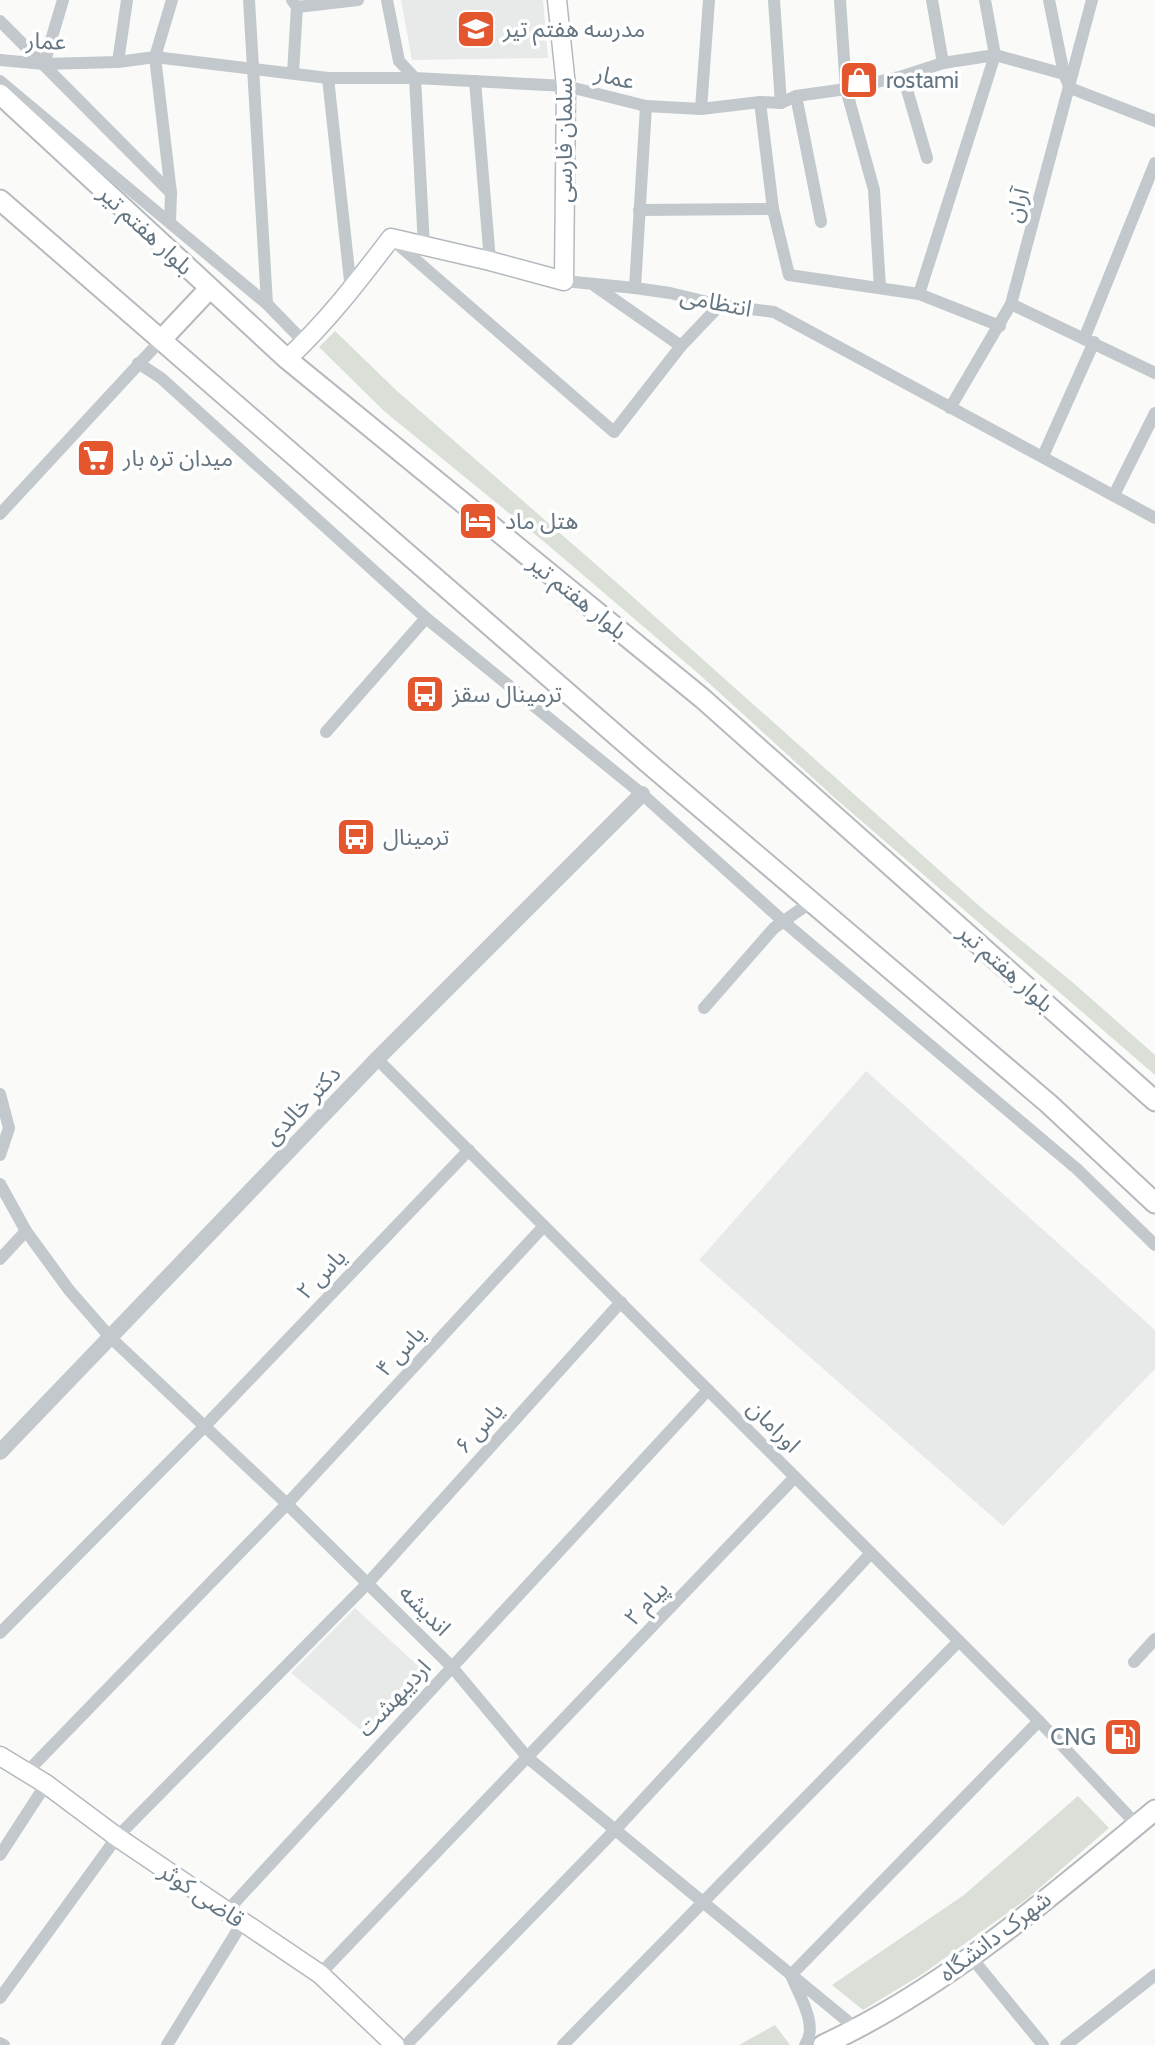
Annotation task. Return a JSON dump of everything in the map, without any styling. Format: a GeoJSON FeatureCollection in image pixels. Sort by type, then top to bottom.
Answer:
{"type":"FeatureCollection","features":[{"type":"Feature","properties":{"kind":"main road","name":"سلمان فارسی"},"geometry":{"type":"LineString","coordinates":[[557,0],[566,86],[564,281]]}},
{"type":"Feature","properties":{"kind":"main road","name":"بلوار هفتم تیر"},"geometry":{"type":"LineString","coordinates":[[0,94],[287,359],[702,698],[1155,1101]]}},
{"type":"Feature","properties":{"kind":"main road"},"geometry":{"type":"LineString","coordinates":[[0,200],[647,762],[1049,1104],[1155,1203]]}},
{"type":"Feature","properties":{"kind":"main road"},"geometry":{"type":"LineString","coordinates":[[287,359],[305,343],[351,290],[391,239]]}},
{"type":"Feature","properties":{"kind":"main road","name":"انتظامی"},"geometry":{"type":"LineString","coordinates":[[391,239],[564,281]]}},
{"type":"Feature","properties":{"kind":"main road"},"geometry":{"type":"LineString","coordinates":[[162,339],[209,289]]}},
{"type":"Feature","properties":{"kind":"main road","name":"قاضی کوثر"},"geometry":{"type":"LineString","coordinates":[[0,1756],[46,1784],[117,1837],[320,1974],[395,2045]]}},
{"type":"Feature","properties":{"kind":"main road","name":"شهرک دانشگاه"},"geometry":{"type":"LineString","coordinates":[[823,2045],[854,2037],[975,1962],[1146,1824],[1155,1810]]}},
{"type":"Feature","properties":{"kind":"street"},"geometry":{"type":"LineString","coordinates":[[44,64],[63,0]]}},
{"type":"Feature","properties":{"kind":"street"},"geometry":{"type":"LineString","coordinates":[[118,62],[127,0]]}},
{"type":"Feature","properties":{"kind":"street"},"geometry":{"type":"LineString","coordinates":[[170,222],[171,193],[155,57],[172,0]]}},
{"type":"Feature","properties":{"kind":"street"},"geometry":{"type":"LineString","coordinates":[[249,0],[267,304]]}},
{"type":"Feature","properties":{"kind":"street"},"geometry":{"type":"LineString","coordinates":[[293,73],[295,4],[358,0]]}},
{"type":"Feature","properties":{"kind":"street"},"geometry":{"type":"LineString","coordinates":[[387,0],[398,61],[415,78],[424,246]]}},
{"type":"Feature","properties":{"kind":"street"},"geometry":{"type":"LineString","coordinates":[[701,108],[709,0]]}},
{"type":"Feature","properties":{"kind":"street"},"geometry":{"type":"LineString","coordinates":[[774,0],[781,103]]}},
{"type":"Feature","properties":{"kind":"street"},"geometry":{"type":"LineString","coordinates":[[840,0],[846,89],[874,190],[876,287]]}},
{"type":"Feature","properties":{"kind":"street"},"geometry":{"type":"LineString","coordinates":[[932,0],[943,63]]}},
{"type":"Feature","properties":{"kind":"street"},"geometry":{"type":"LineString","coordinates":[[919,294],[995,55],[985,0]]}},
{"type":"Feature","properties":{"kind":"street"},"geometry":{"type":"LineString","coordinates":[[1049,0],[1064,74],[1070,88],[1155,121]]}},
{"type":"Feature","properties":{"kind":"street","name":"آران"},"geometry":{"type":"LineString","coordinates":[[950,408],[1012,303],[1092,0]]}},
{"type":"Feature","properties":{"kind":"street"},"geometry":{"type":"LineString","coordinates":[[0,21],[171,193]]}},
{"type":"Feature","properties":{"kind":"street","name":"عمار"},"geometry":{"type":"LineString","coordinates":[[0,60],[44,64],[118,62],[155,57],[328,78],[415,78],[566,86],[646,106],[701,108],[760,102],[781,103],[796,96],[846,89],[903,76],[943,63],[995,55],[1064,74]]}},
{"type":"Feature","properties":{"kind":"street"},"geometry":{"type":"LineString","coordinates":[[903,76],[927,158]]}},
{"type":"Feature","properties":{"kind":"street"},"geometry":{"type":"LineString","coordinates":[[328,78],[351,290]]}},
{"type":"Feature","properties":{"kind":"street"},"geometry":{"type":"LineString","coordinates":[[0,81],[267,304],[305,343]]}},
{"type":"Feature","properties":{"kind":"street"},"geometry":{"type":"LineString","coordinates":[[475,81],[490,261]]}},
{"type":"Feature","properties":{"kind":"street"},"geometry":{"type":"LineString","coordinates":[[796,96],[821,222]]}},
{"type":"Feature","properties":{"kind":"street"},"geometry":{"type":"LineString","coordinates":[[760,102],[773,209],[789,275],[919,294],[1000,326]]}},
{"type":"Feature","properties":{"kind":"street"},"geometry":{"type":"LineString","coordinates":[[635,288],[646,106]]}},
{"type":"Feature","properties":{"kind":"street"},"geometry":{"type":"LineString","coordinates":[[1043,456],[1155,163]]}},
{"type":"Feature","properties":{"kind":"street"},"geometry":{"type":"LineString","coordinates":[[639,211],[773,209]]}},
{"type":"Feature","properties":{"kind":"street"},"geometry":{"type":"LineString","coordinates":[[391,239],[614,432],[681,346],[720,305]]}},
{"type":"Feature","properties":{"kind":"street","name":"انتظامی"},"geometry":{"type":"LineString","coordinates":[[564,281],[670,293],[720,305],[774,312],[1155,517]]}},
{"type":"Feature","properties":{"kind":"street"},"geometry":{"type":"LineString","coordinates":[[594,285],[681,346]]}},
{"type":"Feature","properties":{"kind":"street"},"geometry":{"type":"LineString","coordinates":[[1012,303],[1155,373]]}},
{"type":"Feature","properties":{"kind":"street"},"geometry":{"type":"LineString","coordinates":[[0,514],[162,339]]}},
{"type":"Feature","properties":{"kind":"street"},"geometry":{"type":"LineString","coordinates":[[138,363],[161,378],[426,618],[642,794],[783,922],[1077,1169],[1155,1245]]}},
{"type":"Feature","properties":{"kind":"street"},"geometry":{"type":"LineString","coordinates":[[1114,495],[1155,412]]}},
{"type":"Feature","properties":{"kind":"street"},"geometry":{"type":"LineString","coordinates":[[326,732],[426,618]]}},
{"type":"Feature","properties":{"kind":"street","name":"دکتر خالدی"},"geometry":{"type":"LineString","coordinates":[[0,1452],[377,1059],[642,794]]}},
{"type":"Feature","properties":{"kind":"street"},"geometry":{"type":"LineString","coordinates":[[704,1008],[774,928],[811,902]]}},
{"type":"Feature","properties":{"kind":"street","name":"اورامان"},"geometry":{"type":"LineString","coordinates":[[377,1059],[1038,1721],[1146,1824]]}},
{"type":"Feature","properties":{"kind":"street"},"geometry":{"type":"LineString","coordinates":[[0,1094],[9,1128],[0,1156]]}},
{"type":"Feature","properties":{"kind":"street","name":"یاس ۲"},"geometry":{"type":"LineString","coordinates":[[0,1633],[204,1427],[469,1150]]}},
{"type":"Feature","properties":{"kind":"street","name":"اندیشه"},"geometry":{"type":"LineString","coordinates":[[0,1184],[26,1231],[69,1290],[110,1337],[287,1504],[452,1667],[528,1758],[791,1975],[854,2037]]}},
{"type":"Feature","properties":{"kind":"street","name":"یاس ۴"},"geometry":{"type":"LineString","coordinates":[[26,1773],[287,1504],[544,1226]]}},
{"type":"Feature","properties":{"kind":"street"},"geometry":{"type":"LineString","coordinates":[[0,1258],[26,1231]]}},
{"type":"Feature","properties":{"kind":"street","name":"یاس ۶"},"geometry":{"type":"LineString","coordinates":[[0,1998],[117,1837],[368,1583],[621,1302]]}},
{"type":"Feature","properties":{"kind":"street","name":"اردیبهشت"},"geometry":{"type":"LineString","coordinates":[[226,1912],[708,1390]]}},
{"type":"Feature","properties":{"kind":"street","name":"پیام ۲"},"geometry":{"type":"LineString","coordinates":[[320,1974],[795,1477]]}},
{"type":"Feature","properties":{"kind":"street"},"geometry":{"type":"LineString","coordinates":[[407,2045],[616,1829],[871,1553]]}},
{"type":"Feature","properties":{"kind":"street"},"geometry":{"type":"LineString","coordinates":[[1134,1662],[1155,1639]]}},
{"type":"Feature","properties":{"kind":"street"},"geometry":{"type":"LineString","coordinates":[[563,2045],[959,1641]]}},
{"type":"Feature","properties":{"kind":"street"},"geometry":{"type":"LineString","coordinates":[[804,2045],[809,2039],[811,2026],[791,1975],[1038,1721]]}},
{"type":"Feature","properties":{"kind":"street"},"geometry":{"type":"LineString","coordinates":[[0,1855],[46,1784]]}},
{"type":"Feature","properties":{"kind":"street"},"geometry":{"type":"LineString","coordinates":[[167,2045],[242,1923]]}},
{"type":"Feature","properties":{"kind":"street"},"geometry":{"type":"LineString","coordinates":[[975,1962],[1043,2045]]}},
{"type":"Feature","properties":{"kind":"street"},"geometry":{"type":"LineString","coordinates":[[1066,2045],[1155,1976]]}},
{"type":"Feature","properties":{"kind":"shaded area","name":"مدرسه هفتم تیر"},"geometry":{"type":"Polygon","coordinates":[[[401,0],[543,0],[548,58],[412,60],[401,0]]]}},
{"type":"Feature","properties":{"kind":"shaded area"},"geometry":{"type":"Polygon","coordinates":[[[335,331],[397,391],[985,911],[1070,980],[1155,1055],[1155,1075],[836,799],[700,675],[548,545],[384,411],[319,347],[335,331]]]}},
{"type":"Feature","properties":{"kind":"shaded area"},"geometry":{"type":"Polygon","coordinates":[[[866,1071],[1155,1330],[1155,1369],[1003,1526],[699,1260],[866,1071]]]}},
{"type":"Feature","properties":{"kind":"shaded area"},"geometry":{"type":"Polygon","coordinates":[[[355,1608],[427,1674],[367,1735],[291,1673],[355,1608]]]}},
{"type":"Feature","properties":{"kind":"shaded area"},"geometry":{"type":"Polygon","coordinates":[[[1078,1796],[1109,1828],[1028,1898],[924,1973],[863,2010],[832,1985],[964,1895],[1078,1796]]]}},
{"type":"Feature","properties":{"kind":"shaded area"},"geometry":{"type":"Polygon","coordinates":[[[775,2025],[790,2045],[739,2045],[775,2025]]]}},
{"type":"Feature","properties":{"kind":"place","name":"مدرسه هفتم تیر"},"geometry":{"type":"Point","coordinates":[476,29]}},
{"type":"Feature","properties":{"kind":"place","name":"rostami"},"geometry":{"type":"Point","coordinates":[859,80]}},
{"type":"Feature","properties":{"kind":"place","name":"میدان تره بار"},"geometry":{"type":"Point","coordinates":[96,458]}},
{"type":"Feature","properties":{"kind":"place","name":"هتل ماد"},"geometry":{"type":"Point","coordinates":[478,521]}},
{"type":"Feature","properties":{"kind":"place","name":"ترمینال سقز"},"geometry":{"type":"Point","coordinates":[425,694]}},
{"type":"Feature","properties":{"kind":"place","name":"ترمینال"},"geometry":{"type":"Point","coordinates":[356,837]}},
{"type":"Feature","properties":{"kind":"place","name":"CNG"},"geometry":{"type":"Point","coordinates":[1123,1737]}}]}
